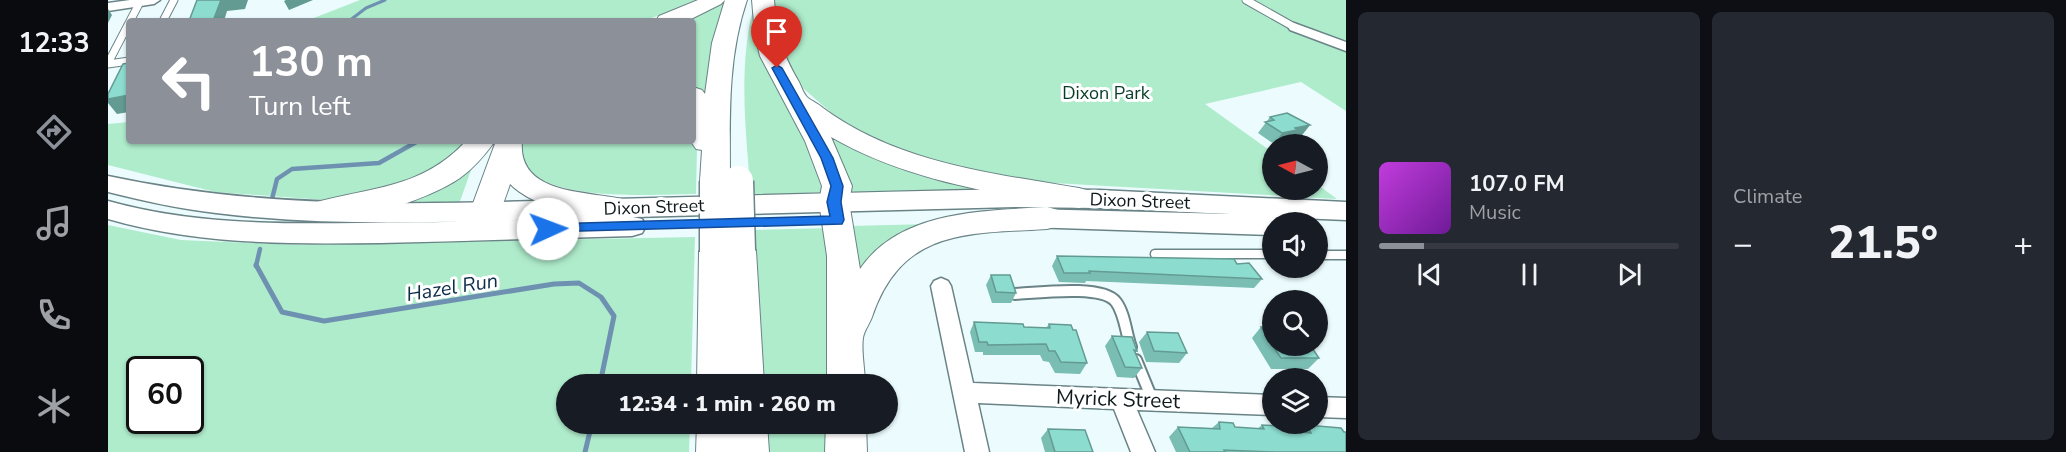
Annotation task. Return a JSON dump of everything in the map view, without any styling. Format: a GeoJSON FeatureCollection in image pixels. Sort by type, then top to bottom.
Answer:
{"type":"FeatureCollection","features":[{"type":"Feature","properties":{"kind":"highway"},"geometry":{"type":"LineString","coordinates":[[675,18],[714,0]]}},
{"type":"Feature","properties":{"kind":"highway"},"geometry":{"type":"LineString","coordinates":[[717,374],[727,251],[720,66],[727,28],[736,0]]}},
{"type":"Feature","properties":{"kind":"highway"},"geometry":{"type":"LineString","coordinates":[[726,181],[738,41],[749,0]]}},
{"type":"Feature","properties":{"kind":"highway"},"geometry":{"type":"LineString","coordinates":[[763,0],[763,18],[772,56],[827,158],[837,186],[836,211],[843,256],[846,370]]}},
{"type":"Feature","properties":{"kind":"highway"},"geometry":{"type":"LineString","coordinates":[[793,96],[842,132],[910,163],[984,183],[1079,198]]}},
{"type":"Feature","properties":{"kind":"highway"},"geometry":{"type":"LineString","coordinates":[[696,102],[726,181]]}},
{"type":"Feature","properties":{"kind":"highway"},"geometry":{"type":"LineString","coordinates":[[496,144],[519,176],[542,192],[567,200],[620,208]]}},
{"type":"Feature","properties":{"kind":"highway"},"geometry":{"type":"LineString","coordinates":[[472,218],[496,144]]}},
{"type":"Feature","properties":{"kind":"highway"},"geometry":{"type":"LineString","coordinates":[[323,222],[430,183],[463,161],[496,144]]}},
{"type":"Feature","properties":{"kind":"highway"},"geometry":{"type":"LineString","coordinates":[[846,370],[854,313],[864,290],[879,264],[902,245],[927,233],[947,228],[1047,218]]}},
{"type":"Feature","properties":{"kind":"highway"},"geometry":{"type":"LineString","coordinates":[[727,251],[744,374]]}},
{"type":"Feature","properties":{"kind":"highway"},"geometry":{"type":"LineString","coordinates":[[717,434],[717,452]]}},
{"type":"Feature","properties":{"kind":"highway"},"geometry":{"type":"LineString","coordinates":[[747,434],[748,452]]}},
{"type":"Feature","properties":{"kind":"highway"},"geometry":{"type":"LineString","coordinates":[[846,434],[846,452]]}},
{"type":"Feature","properties":{"kind":"main road","name":"Dixon Street"},"geometry":{"type":"LineString","coordinates":[[108,184],[212,217],[323,222],[836,211],[1079,198],[1346,211]]}},
{"type":"Feature","properties":{"kind":"main road","name":"Dixon Street"},"geometry":{"type":"LineString","coordinates":[[472,218],[620,208],[836,211],[1262,225]]}},
{"type":"Feature","properties":{"kind":"main road","name":"Dixon Street"},"geometry":{"type":"LineString","coordinates":[[108,210],[178,227],[212,217]]}},
{"type":"Feature","properties":{"kind":"main road"},"geometry":{"type":"LineString","coordinates":[[1328,228],[1346,229]]}},
{"type":"Feature","properties":{"kind":"street"},"geometry":{"type":"LineString","coordinates":[[108,6],[154,0]]}},
{"type":"Feature","properties":{"kind":"street"},"geometry":{"type":"LineString","coordinates":[[1294,27],[1346,47]]}},
{"type":"Feature","properties":{"kind":"street"},"geometry":{"type":"LineString","coordinates":[[941,286],[976,452]]}},
{"type":"Feature","properties":{"kind":"street","name":"Myrick Street"},"geometry":{"type":"LineString","coordinates":[[965,393],[1262,404]]}},
{"type":"Feature","properties":{"kind":"street"},"geometry":{"type":"LineString","coordinates":[[1121,399],[1143,452]]}},
{"type":"Feature","properties":{"kind":"street"},"geometry":{"type":"LineString","coordinates":[[1328,407],[1346,408]]}},
{"type":"Feature","properties":{"kind":"lane"},"geometry":{"type":"LineString","coordinates":[[165,18],[174,0]]}},
{"type":"Feature","properties":{"kind":"lane"},"geometry":{"type":"LineString","coordinates":[[1246,0],[1294,27]]}},
{"type":"Feature","properties":{"kind":"lane"},"geometry":{"type":"LineString","coordinates":[[131,18],[140,2]]}},
{"type":"Feature","properties":{"kind":"lane"},"geometry":{"type":"LineString","coordinates":[[108,64],[126,28]]}},
{"type":"Feature","properties":{"kind":"lane"},"geometry":{"type":"LineString","coordinates":[[108,64],[126,61]]}},
{"type":"Feature","properties":{"kind":"lane"},"geometry":{"type":"LineString","coordinates":[[1155,254],[1262,254]]}},
{"type":"Feature","properties":{"kind":"lane"},"geometry":{"type":"LineString","coordinates":[[1328,255],[1346,255]]}},
{"type":"Feature","properties":{"kind":"lane"},"geometry":{"type":"LineString","coordinates":[[1015,294],[1097,293],[1112,298],[1116,302],[1152,399]]}},
{"type":"Feature","properties":{"kind":"green space"},"geometry":{"type":"Polygon","coordinates":[[[360,0],[699,0],[652,18],[314,18],[360,0]]]}},
{"type":"Feature","properties":{"kind":"green space"},"geometry":{"type":"Polygon","coordinates":[[[725,0],[708,101],[701,102],[696,91],[696,18],[690,18],[725,0]]]}},
{"type":"Feature","properties":{"kind":"green space","name":"Dixon Park"},"geometry":{"type":"Polygon","coordinates":[[[772,0],[1346,0],[1346,111],[1301,82],[1205,104],[1262,145],[1262,195],[1035,182],[928,161],[850,129],[797,83],[778,40],[772,0]]]}},
{"type":"Feature","properties":{"kind":"green space"},"geometry":{"type":"Polygon","coordinates":[[[753,9],[812,140],[826,192],[751,196],[744,78],[748,32],[753,9]]]}},
{"type":"Feature","properties":{"kind":"green space"},"geometry":{"type":"Polygon","coordinates":[[[126,122],[126,144],[466,144],[443,163],[411,180],[324,200],[215,192],[108,165],[108,124],[126,122]]]}},
{"type":"Feature","properties":{"kind":"green space"},"geometry":{"type":"Polygon","coordinates":[[[826,129],[1006,192],[849,195],[826,129]]]}},
{"type":"Feature","properties":{"kind":"green space"},"geometry":{"type":"Polygon","coordinates":[[[519,144],[694,144],[697,149],[696,194],[627,195],[571,189],[547,182],[529,171],[519,155],[519,144]]]}},
{"type":"Feature","properties":{"kind":"green space"},"geometry":{"type":"Polygon","coordinates":[[[475,159],[459,204],[382,205],[475,159]]]}},
{"type":"Feature","properties":{"kind":"green space","name":"Dixon Park"},"geometry":{"type":"Polygon","coordinates":[[[1328,192],[1337,199],[1328,198],[1328,192]]]}},
{"type":"Feature","properties":{"kind":"green space"},"geometry":{"type":"Polygon","coordinates":[[[931,224],[856,278],[849,226],[931,224]]]}},
{"type":"Feature","properties":{"kind":"green space"},"geometry":{"type":"Polygon","coordinates":[[[108,225],[181,240],[301,245],[695,237],[691,374],[556,374],[556,434],[690,434],[689,452],[108,452],[108,225]]]}},
{"type":"Feature","properties":{"kind":"green space"},"geometry":{"type":"Polygon","coordinates":[[[831,228],[837,374],[761,374],[754,230],[831,228]]]}},
{"type":"Feature","properties":{"kind":"green space"},"geometry":{"type":"Polygon","coordinates":[[[765,434],[836,434],[836,452],[766,452],[765,434]]]}},
{"type":"Feature","properties":{"kind":"building"},"geometry":{"type":"Polygon","coordinates":[[[197,0],[221,0],[214,18],[190,18],[197,0]]]}},
{"type":"Feature","properties":{"kind":"building"},"geometry":{"type":"Polygon","coordinates":[[[123,64],[126,64],[126,96],[108,99],[108,94],[123,64]]]}},
{"type":"Feature","properties":{"kind":"building"},"geometry":{"type":"Polygon","coordinates":[[[1287,113],[1310,125],[1282,133],[1265,122],[1274,120],[1270,117],[1287,113]]]}},
{"type":"Feature","properties":{"kind":"building"},"geometry":{"type":"Polygon","coordinates":[[[1057,256],[1234,259],[1237,264],[1249,263],[1262,279],[1089,271],[1090,273],[1064,273],[1057,256]]]}},
{"type":"Feature","properties":{"kind":"building"},"geometry":{"type":"Polygon","coordinates":[[[991,275],[1010,275],[1016,293],[996,292],[991,275]]]}},
{"type":"Feature","properties":{"kind":"building"},"geometry":{"type":"Polygon","coordinates":[[[974,322],[1023,324],[1024,327],[1050,328],[1049,324],[1071,325],[1073,330],[1076,330],[1087,363],[1061,362],[1055,351],[1049,351],[1046,344],[988,345],[987,342],[979,342],[974,322]]]}},
{"type":"Feature","properties":{"kind":"building"},"geometry":{"type":"Polygon","coordinates":[[[1147,332],[1178,333],[1187,353],[1154,351],[1147,332]]]}},
{"type":"Feature","properties":{"kind":"building"},"geometry":{"type":"Polygon","coordinates":[[[1112,336],[1132,337],[1137,351],[1134,350],[1142,368],[1125,367],[1112,336]]]}},
{"type":"Feature","properties":{"kind":"building"},"geometry":{"type":"Polygon","coordinates":[[[1280,356],[1318,356],[1319,358],[1281,358],[1280,356]]]}},
{"type":"Feature","properties":{"kind":"building"},"geometry":{"type":"Polygon","coordinates":[[[1219,422],[1233,423],[1235,427],[1262,429],[1262,434],[1328,434],[1328,427],[1341,428],[1346,432],[1346,452],[1224,450],[1225,452],[1190,452],[1178,427],[1220,429],[1219,422]]]}},
{"type":"Feature","properties":{"kind":"building"},"geometry":{"type":"Polygon","coordinates":[[[1048,429],[1085,430],[1093,452],[1055,452],[1048,429]]]}},
{"type":"Feature","properties":{"kind":"waterway","name":"Hazel Run"},"geometry":{"type":"LineString","coordinates":[[353,18],[366,8],[385,0]]}},
{"type":"Feature","properties":{"kind":"waterway","name":"Hazel Run"},"geometry":{"type":"LineString","coordinates":[[271,203],[277,179],[292,169],[379,163],[413,144]]}},
{"type":"Feature","properties":{"kind":"waterway","name":"Hazel Run"},"geometry":{"type":"LineString","coordinates":[[256,265],[260,249]]}},
{"type":"Feature","properties":{"kind":"waterway","name":"Hazel Run"},"geometry":{"type":"LineString","coordinates":[[256,265],[282,312],[324,321],[554,284],[579,283],[601,297],[614,316],[602,374]]}},
{"type":"Feature","properties":{"kind":"waterway","name":"Hazel Run"},"geometry":{"type":"LineString","coordinates":[[585,452],[589,434]]}},
{"type":"Feature","properties":{"kind":"route"},"geometry":{"type":"LineString","coordinates":[[548,229],[837,220],[834,202],[837,186],[827,158],[777,68]]}}]}
